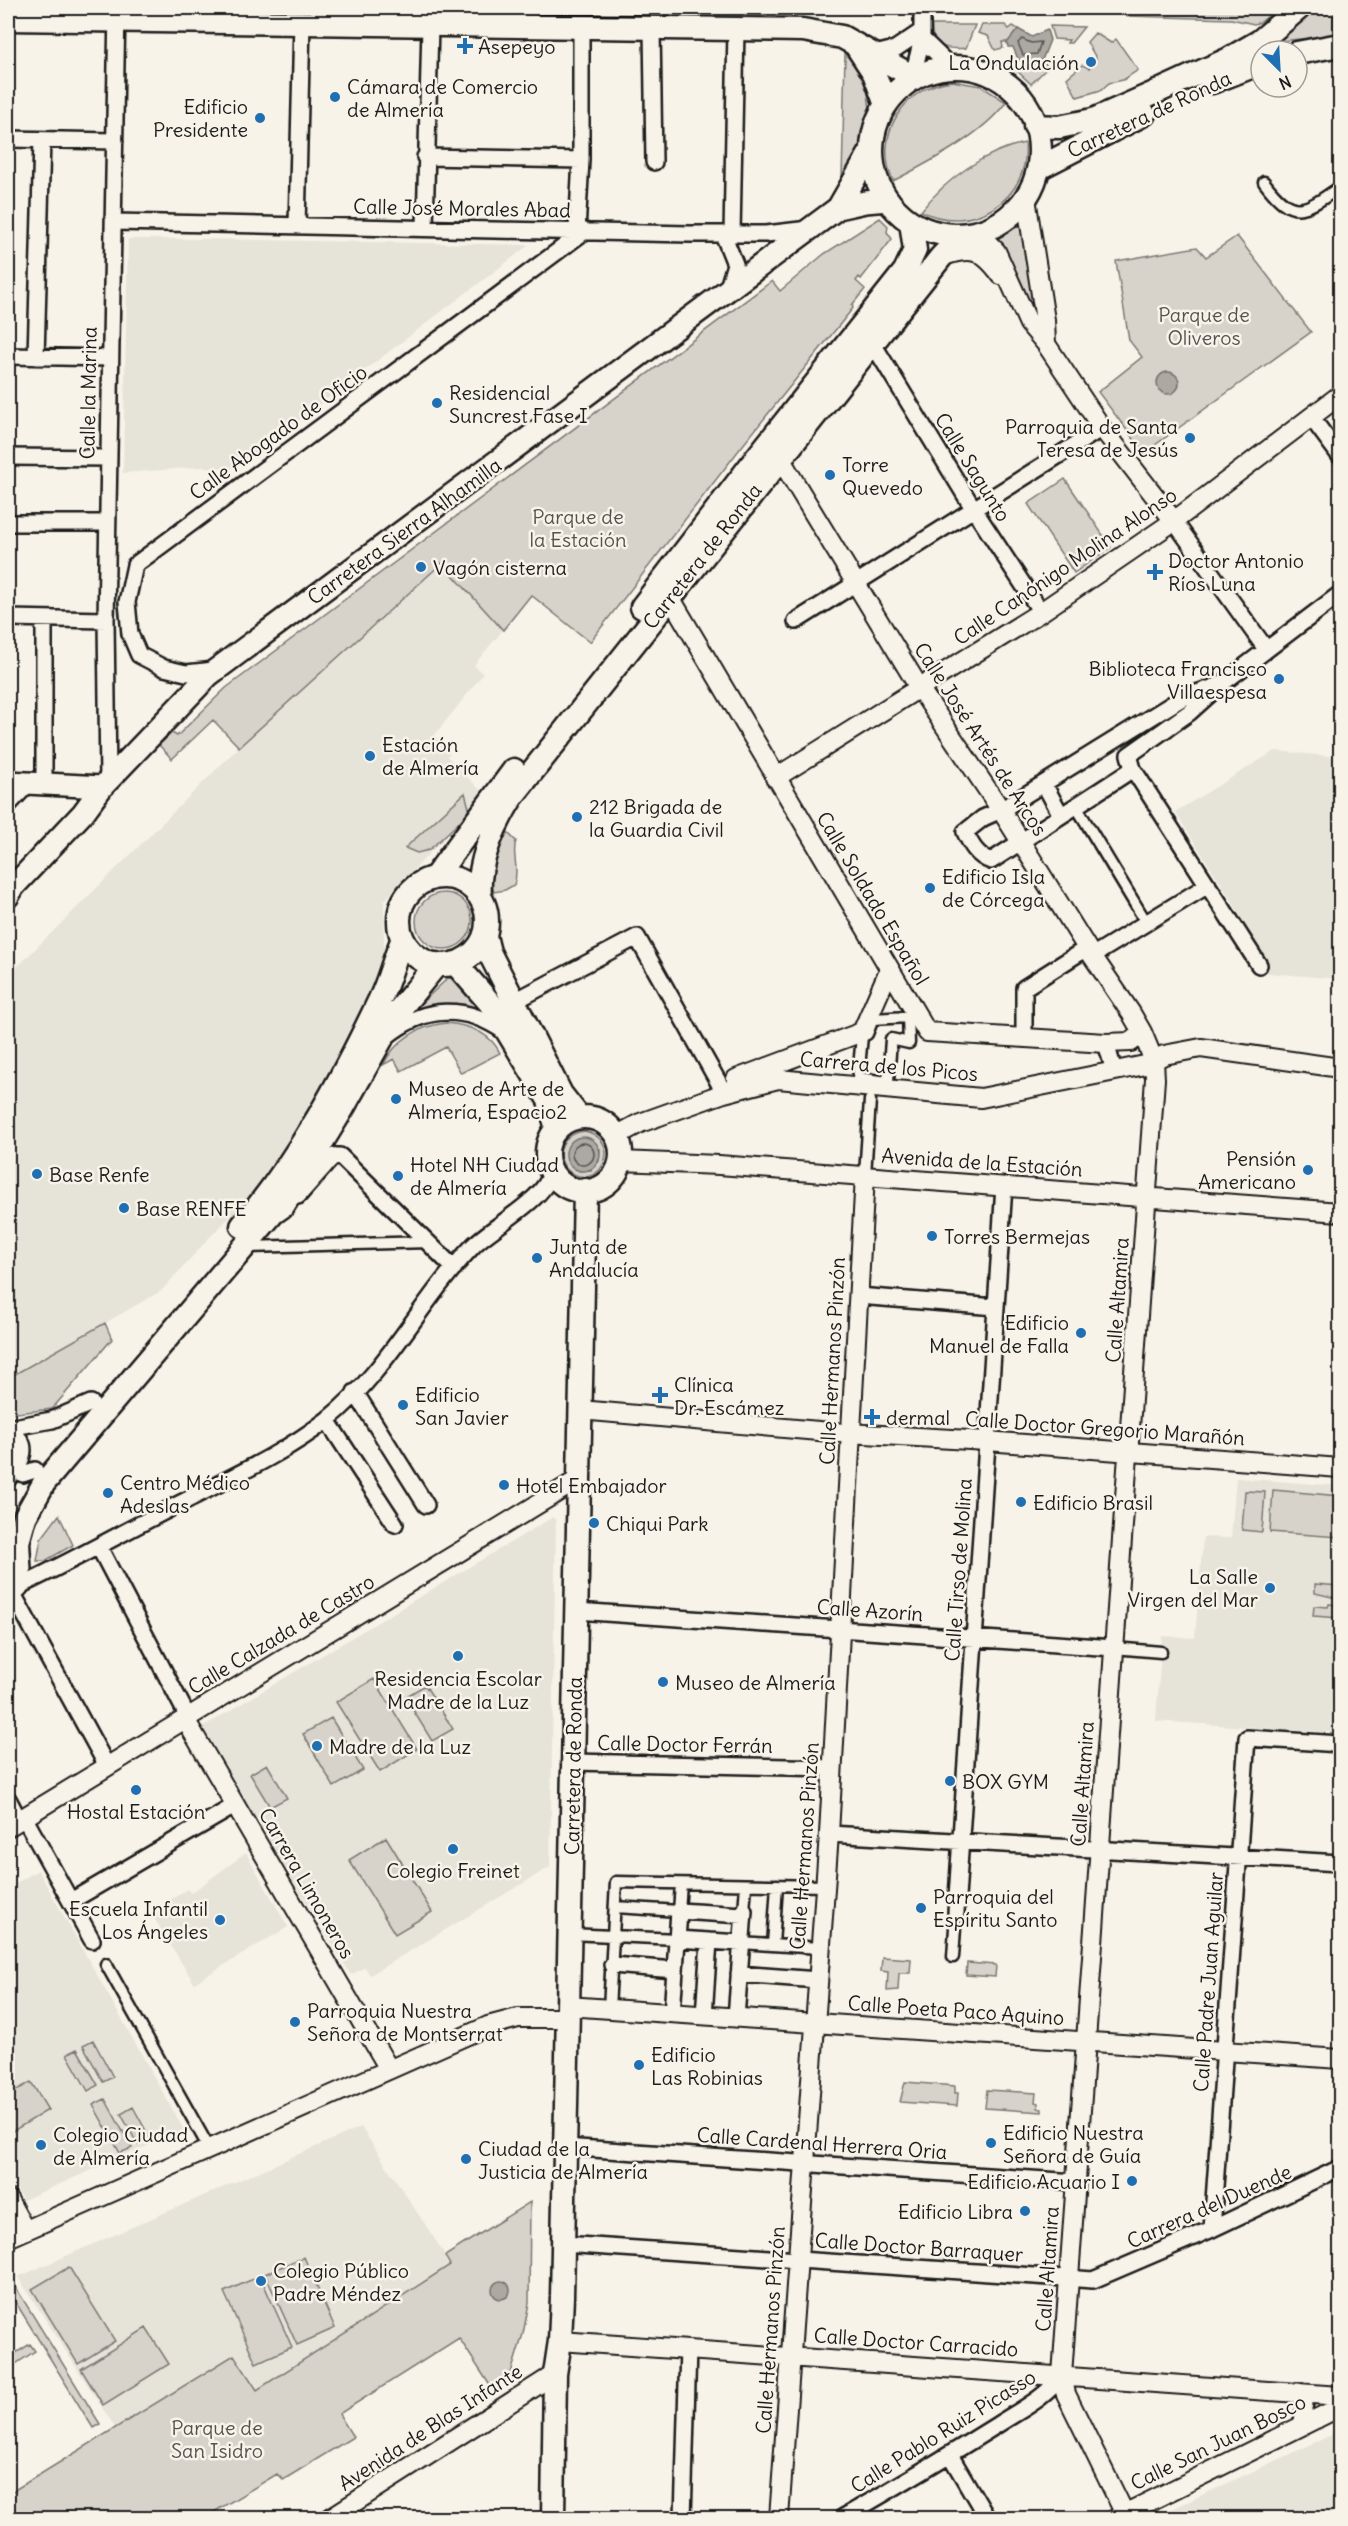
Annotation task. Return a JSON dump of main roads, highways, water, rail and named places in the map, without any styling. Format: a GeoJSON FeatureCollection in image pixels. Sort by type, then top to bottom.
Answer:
{"type":"FeatureCollection","features":[{"type":"Feature","properties":{"kind":"main road","name":"Carretera de Ronda"},"geometry":{"type":"LineString","coordinates":[[1035,126],[1059,127],[1093,120],[1161,90],[1229,59],[1272,31],[1299,8]]}},
{"type":"Feature","properties":{"kind":"main road"},"geometry":{"type":"LineString","coordinates":[[8,19],[117,14],[302,22],[818,31],[842,36],[913,78]]}},
{"type":"Feature","properties":{"kind":"main road"},"geometry":{"type":"LineString","coordinates":[[1309,50],[1338,42]]}},
{"type":"Feature","properties":{"kind":"main road"},"geometry":{"type":"LineString","coordinates":[[854,43],[874,73],[886,105]]}},
{"type":"Feature","properties":{"kind":"main road"},"geometry":{"type":"LineString","coordinates":[[951,67],[984,71],[1004,82],[1019,97],[1035,126],[1040,152],[1039,168],[1026,198],[1005,218],[985,230],[967,235],[939,234],[911,222],[888,200],[875,173],[873,149],[876,126],[886,105],[898,89],[913,78],[951,67]]}},
{"type":"Feature","properties":{"kind":"main road","name":"Carretera de Ronda"},"geometry":{"type":"LineString","coordinates":[[1039,168],[1095,137],[1167,102],[1249,68]]}},
{"type":"Feature","properties":{"kind":"main road","name":"Carretera Sierra Alhamilla"},"geometry":{"type":"LineString","coordinates":[[10,887],[83,813],[105,784],[215,670],[838,208],[873,149]]}},
{"type":"Feature","properties":{"kind":"main road","name":"Carretera Sierra Alhamilla"},"geometry":{"type":"LineString","coordinates":[[838,208],[888,200]]}},
{"type":"Feature","properties":{"kind":"main road","name":"Carretera de Ronda"},"geometry":{"type":"LineString","coordinates":[[480,896],[480,878],[488,846],[512,797],[670,597],[905,271],[915,250],[911,222]]}},
{"type":"Feature","properties":{"kind":"main road","name":"Carretera de Ronda"},"geometry":{"type":"LineString","coordinates":[[435,877],[483,810],[775,449],[870,345],[941,257],[967,235]]}},
{"type":"Feature","properties":{"kind":"main road"},"geometry":{"type":"LineString","coordinates":[[8,782],[105,784]]}},
{"type":"Feature","properties":{"kind":"main road"},"geometry":{"type":"LineString","coordinates":[[558,1129],[549,1100],[490,1004],[446,963],[419,957],[403,939],[399,921],[402,904],[414,888],[435,877],[458,879],[473,888],[480,896],[488,919],[485,936],[489,952],[561,1094],[579,1117]]}},
{"type":"Feature","properties":{"kind":"main road"},"geometry":{"type":"LineString","coordinates":[[12,1591],[20,1580],[16,1560],[25,1517],[44,1483],[273,1213],[283,1206],[343,1108],[394,1015],[446,963],[473,953],[485,936]]}},
{"type":"Feature","properties":{"kind":"main road"},"geometry":{"type":"LineString","coordinates":[[8,1518],[20,1473],[91,1403],[258,1207],[290,1163],[313,1128],[364,1032],[390,978],[403,939]]}},
{"type":"Feature","properties":{"kind":"main road"},"geometry":{"type":"LineString","coordinates":[[579,1117],[601,1121],[616,1136],[621,1148],[620,1161],[610,1180],[599,1188],[585,1190],[568,1187],[550,1169],[549,1143],[558,1129],[567,1121],[579,1117]]}},
{"type":"Feature","properties":{"kind":"main road","name":"Carretera de Ronda"},"geometry":{"type":"LineString","coordinates":[[553,2518],[555,2374],[560,2341],[563,2244],[585,1190]]}},
{"type":"Feature","properties":{"kind":"main road","name":"Carretera de Ronda"},"geometry":{"type":"LineString","coordinates":[[560,2341],[566,2372],[566,2518]]}},
{"type":"Feature","properties":{"kind":"water"},"geometry":{"type":"Polygon","coordinates":[[[1018,29],[1032,37],[1047,30],[1050,40],[1042,60],[1025,63],[1018,59],[1013,47],[1008,47],[1007,43],[1018,29]]]}},
{"type":"Feature","properties":{"kind":"water"},"geometry":{"type":"Polygon","coordinates":[[[1168,372],[1176,375],[1179,383],[1176,391],[1168,394],[1160,391],[1157,383],[1160,375],[1168,372]]]}},
{"type":"Feature","properties":{"kind":"water"},"geometry":{"type":"Polygon","coordinates":[[[583,1137],[595,1142],[600,1154],[595,1166],[583,1171],[571,1166],[566,1154],[571,1142],[583,1137]]]}},
{"type":"Feature","properties":{"kind":"water"},"geometry":{"type":"Polygon","coordinates":[[[501,2281],[507,2284],[510,2290],[507,2296],[501,2299],[495,2296],[492,2290],[495,2284],[501,2281]]]}},
{"type":"Feature","properties":{"kind":"place","name":"Asepeyo"},"geometry":{"type":"Point","coordinates":[465,46]}},
{"type":"Feature","properties":{"kind":"place","name":"La Ondulación"},"geometry":{"type":"Point","coordinates":[1091,62]}},
{"type":"Feature","properties":{"kind":"place","name":"Cámara de Comercio de Almería"},"geometry":{"type":"Point","coordinates":[335,97]}},
{"type":"Feature","properties":{"kind":"place","name":"Edificio Presidente"},"geometry":{"type":"Point","coordinates":[260,118]}},
{"type":"Feature","properties":{"kind":"place","name":"Residencial Suncrest Fase I"},"geometry":{"type":"Point","coordinates":[437,403]}},
{"type":"Feature","properties":{"kind":"place","name":"Parroquia de Santa Teresa de Jesús"},"geometry":{"type":"Point","coordinates":[1190,438]}},
{"type":"Feature","properties":{"kind":"place","name":"Torre Quevedo"},"geometry":{"type":"Point","coordinates":[830,475]}},
{"type":"Feature","properties":{"kind":"place","name":"Vagón cisterna"},"geometry":{"type":"Point","coordinates":[421,567]}},
{"type":"Feature","properties":{"kind":"place","name":"Doctor Antonio Ríos Luna"},"geometry":{"type":"Point","coordinates":[1155,572]}},
{"type":"Feature","properties":{"kind":"place","name":"Biblioteca Francisco Villaespesa"},"geometry":{"type":"Point","coordinates":[1279,679]}},
{"type":"Feature","properties":{"kind":"place","name":"Estación de Almería"},"geometry":{"type":"Point","coordinates":[370,756]}},
{"type":"Feature","properties":{"kind":"place","name":"212 Brigada de la Guardia Civil"},"geometry":{"type":"Point","coordinates":[577,817]}},
{"type":"Feature","properties":{"kind":"place","name":"Edificio Isla de Córcega"},"geometry":{"type":"Point","coordinates":[930,888]}},
{"type":"Feature","properties":{"kind":"place","name":"Museo de Arte de Almería, Espacio2"},"geometry":{"type":"Point","coordinates":[396,1099]}},
{"type":"Feature","properties":{"kind":"place","name":"Pensión Americano"},"geometry":{"type":"Point","coordinates":[1308,1170]}},
{"type":"Feature","properties":{"kind":"place","name":"Base Renfe"},"geometry":{"type":"Point","coordinates":[37,1174]}},
{"type":"Feature","properties":{"kind":"place","name":"Hotel NH Ciudad de Almería"},"geometry":{"type":"Point","coordinates":[398,1176]}},
{"type":"Feature","properties":{"kind":"place","name":"Base RENFE"},"geometry":{"type":"Point","coordinates":[124,1208]}},
{"type":"Feature","properties":{"kind":"place","name":"Torres Bermejas"},"geometry":{"type":"Point","coordinates":[932,1236]}},
{"type":"Feature","properties":{"kind":"place","name":"Junta de Andalucía"},"geometry":{"type":"Point","coordinates":[537,1258]}},
{"type":"Feature","properties":{"kind":"place","name":"Edificio Manuel de Falla"},"geometry":{"type":"Point","coordinates":[1081,1333]}},
{"type":"Feature","properties":{"kind":"place","name":"Clínica Dr. Escámez"},"geometry":{"type":"Point","coordinates":[660,1395]}},
{"type":"Feature","properties":{"kind":"place","name":"Edificio San Javier"},"geometry":{"type":"Point","coordinates":[403,1405]}},
{"type":"Feature","properties":{"kind":"place","name":"dermal"},"geometry":{"type":"Point","coordinates":[872,1417]}},
{"type":"Feature","properties":{"kind":"place","name":"Hotel Embajador"},"geometry":{"type":"Point","coordinates":[504,1485]}},
{"type":"Feature","properties":{"kind":"place","name":"Centro Médico Adeslas"},"geometry":{"type":"Point","coordinates":[108,1493]}},
{"type":"Feature","properties":{"kind":"place","name":"Edificio Brasil"},"geometry":{"type":"Point","coordinates":[1021,1502]}},
{"type":"Feature","properties":{"kind":"place","name":"Chiqui Park"},"geometry":{"type":"Point","coordinates":[594,1523]}},
{"type":"Feature","properties":{"kind":"place","name":"La Salle Virgen del Mar"},"geometry":{"type":"Point","coordinates":[1270,1588]}},
{"type":"Feature","properties":{"kind":"place","name":"Residencia Escolar Madre de la Luz"},"geometry":{"type":"Point","coordinates":[458,1656]}},
{"type":"Feature","properties":{"kind":"place","name":"Museo de Almería"},"geometry":{"type":"Point","coordinates":[663,1682]}},
{"type":"Feature","properties":{"kind":"place","name":"Madre de la Luz"},"geometry":{"type":"Point","coordinates":[317,1746]}},
{"type":"Feature","properties":{"kind":"place","name":"BOX GYM"},"geometry":{"type":"Point","coordinates":[950,1781]}},
{"type":"Feature","properties":{"kind":"place","name":"Hostal Estación"},"geometry":{"type":"Point","coordinates":[136,1790]}},
{"type":"Feature","properties":{"kind":"place","name":"Colegio Freinet"},"geometry":{"type":"Point","coordinates":[453,1849]}},
{"type":"Feature","properties":{"kind":"place","name":"Parroquia del Espíritu Santo"},"geometry":{"type":"Point","coordinates":[921,1908]}},
{"type":"Feature","properties":{"kind":"place","name":"Escuela Infantil Los Ángeles"},"geometry":{"type":"Point","coordinates":[220,1920]}},
{"type":"Feature","properties":{"kind":"place","name":"Parroquia Nuestra Señora de Montserrat"},"geometry":{"type":"Point","coordinates":[295,2022]}},
{"type":"Feature","properties":{"kind":"place","name":"Edificio Las Robinias"},"geometry":{"type":"Point","coordinates":[639,2065]}},
{"type":"Feature","properties":{"kind":"place","name":"Edificio Nuestra Señora de Guía"},"geometry":{"type":"Point","coordinates":[991,2143]}},
{"type":"Feature","properties":{"kind":"place","name":"Colegio Ciudad de Almería"},"geometry":{"type":"Point","coordinates":[41,2145]}},
{"type":"Feature","properties":{"kind":"place","name":"Ciudad de la Justicia de Almería"},"geometry":{"type":"Point","coordinates":[466,2159]}},
{"type":"Feature","properties":{"kind":"place","name":"Edificio Acuario I"},"geometry":{"type":"Point","coordinates":[1132,2181]}},
{"type":"Feature","properties":{"kind":"place","name":"Edificio Libra"},"geometry":{"type":"Point","coordinates":[1025,2211]}},
{"type":"Feature","properties":{"kind":"place","name":"Colegio Público Padre Méndez"},"geometry":{"type":"Point","coordinates":[261,2281]}},
{"type":"Feature","properties":{"kind":"park label","name":"Parque de Oliveros"},"geometry":{"type":"Point","coordinates":[1204,326]}},
{"type":"Feature","properties":{"kind":"park label","name":"Parque de la Estación"},"geometry":{"type":"Point","coordinates":[578,528]}},
{"type":"Feature","properties":{"kind":"park label","name":"Parque de San Isidro"},"geometry":{"type":"Point","coordinates":[217,2438]}}]}
